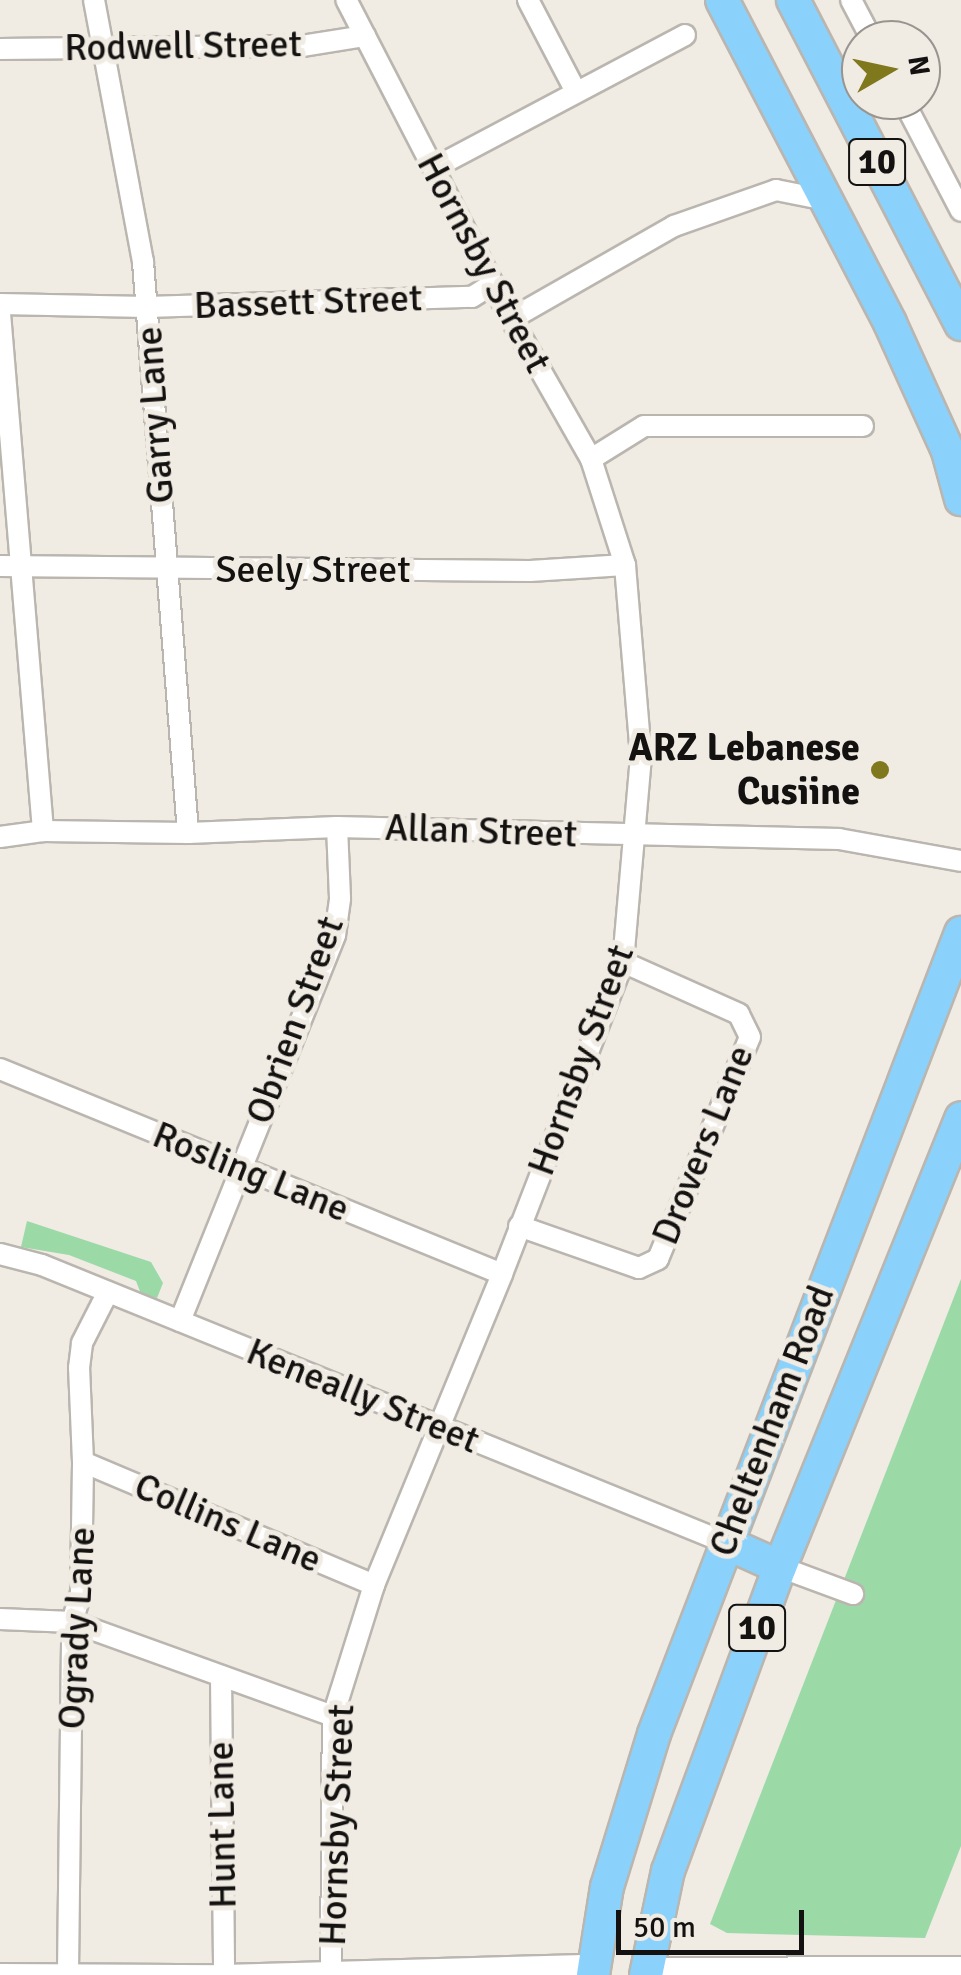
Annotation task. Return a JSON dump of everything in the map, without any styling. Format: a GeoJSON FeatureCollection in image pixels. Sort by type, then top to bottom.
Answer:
{"type":"FeatureCollection","features":[{"type":"Feature","properties":{"kind":"main road","name":"10"},"geometry":{"type":"LineString","coordinates":[[722,0],[890,323],[948,451],[961,498]]}},
{"type":"Feature","properties":{"kind":"main road","name":"10"},"geometry":{"type":"LineString","coordinates":[[793,0],[961,324]]}},
{"type":"Feature","properties":{"kind":"main road","name":"Cheltenham Road"},"geometry":{"type":"LineString","coordinates":[[593,1970],[608,1887],[654,1734],[724,1542],[961,933]]}},
{"type":"Feature","properties":{"kind":"main road","name":"Cheltenham Road"},"geometry":{"type":"LineString","coordinates":[[646,1972],[668,1871],[780,1567],[961,1118]]}},
{"type":"Feature","properties":{"kind":"main road"},"geometry":{"type":"LineString","coordinates":[[724,1542],[780,1567]]}},
{"type":"Feature","properties":{"kind":"main road"},"geometry":{"type":"LineString","coordinates":[[593,1970],[646,1972]]}},
{"type":"Feature","properties":{"kind":"street","name":"Garry Lane"},"geometry":{"type":"LineString","coordinates":[[94,0],[148,307],[188,834]]}},
{"type":"Feature","properties":{"kind":"street","name":"Hornsby Street"},"geometry":{"type":"LineString","coordinates":[[331,1972],[333,1716],[374,1585],[502,1274],[623,962],[629,928],[641,756],[625,565],[592,459],[511,319],[346,0]]}},
{"type":"Feature","properties":{"kind":"street"},"geometry":{"type":"LineString","coordinates":[[528,0],[575,90]]}},
{"type":"Feature","properties":{"kind":"street"},"geometry":{"type":"LineString","coordinates":[[434,168],[684,35]]}},
{"type":"Feature","properties":{"kind":"street","name":"Rodwell Street"},"geometry":{"type":"LineString","coordinates":[[0,49],[302,46],[366,36]]}},
{"type":"Feature","properties":{"kind":"street"},"geometry":{"type":"LineString","coordinates":[[913,120],[961,211]]}},
{"type":"Feature","properties":{"kind":"street"},"geometry":{"type":"LineString","coordinates":[[511,319],[674,226],[776,190],[826,200]]}},
{"type":"Feature","properties":{"kind":"street","name":"Bassett Street"},"geometry":{"type":"LineString","coordinates":[[0,304],[148,307],[472,297],[493,284]]}},
{"type":"Feature","properties":{"kind":"street"},"geometry":{"type":"LineString","coordinates":[[0,313],[10,566],[43,830]]}},
{"type":"Feature","properties":{"kind":"street"},"geometry":{"type":"LineString","coordinates":[[592,459],[644,426],[863,426]]}},
{"type":"Feature","properties":{"kind":"street","name":"Seely Street"},"geometry":{"type":"LineString","coordinates":[[10,566],[530,571],[625,565]]}},
{"type":"Feature","properties":{"kind":"street","name":"Allan Street"},"geometry":{"type":"LineString","coordinates":[[0,837],[43,830],[188,834],[337,827],[839,838],[961,862]]}},
{"type":"Feature","properties":{"kind":"street","name":"Obrien Street"},"geometry":{"type":"LineString","coordinates":[[180,1321],[335,936],[340,898],[337,827]]}},
{"type":"Feature","properties":{"kind":"street","name":"Drovers Lane"},"geometry":{"type":"LineString","coordinates":[[520,1226],[639,1268],[658,1259],[750,1037],[740,1014],[623,962]]}},
{"type":"Feature","properties":{"kind":"street","name":"Rosling Lane"},"geometry":{"type":"LineString","coordinates":[[0,1068],[502,1274]]}},
{"type":"Feature","properties":{"kind":"street","name":"Keneally Street"},"geometry":{"type":"LineString","coordinates":[[0,1254],[32,1262],[108,1292],[724,1542]]}},
{"type":"Feature","properties":{"kind":"street","name":"Ogrady Lane"},"geometry":{"type":"LineString","coordinates":[[68,1971],[72,1622],[81,1592],[83,1462],[79,1368],[82,1343],[108,1292]]}},
{"type":"Feature","properties":{"kind":"street","name":"Collins Lane"},"geometry":{"type":"LineString","coordinates":[[83,1462],[374,1585]]}},
{"type":"Feature","properties":{"kind":"street"},"geometry":{"type":"LineString","coordinates":[[780,1567],[852,1594]]}},
{"type":"Feature","properties":{"kind":"street"},"geometry":{"type":"LineString","coordinates":[[0,1619],[72,1622],[333,1716]]}},
{"type":"Feature","properties":{"kind":"street","name":"Hunt Lane"},"geometry":{"type":"LineString","coordinates":[[221,1676],[224,1975]]}},
{"type":"Feature","properties":{"kind":"street"},"geometry":{"type":"LineString","coordinates":[[646,1972],[961,1967]]}},
{"type":"Feature","properties":{"kind":"street"},"geometry":{"type":"LineString","coordinates":[[0,1974],[593,1970]]}},
{"type":"Feature","properties":{"kind":"green space"},"geometry":{"type":"Polygon","coordinates":[[[27,1221],[151,1262],[163,1283],[157,1298],[141,1294],[136,1281],[69,1255],[21,1247],[27,1221]]]}},
{"type":"Feature","properties":{"kind":"green space"},"geometry":{"type":"Polygon","coordinates":[[[961,1279],[961,1846],[925,1938],[727,1933],[710,1924],[961,1279]]]}},
{"type":"Feature","properties":{"kind":"place","name":"ARZ Lebanese Cusiine"},"geometry":{"type":"Point","coordinates":[880,770]}}]}
